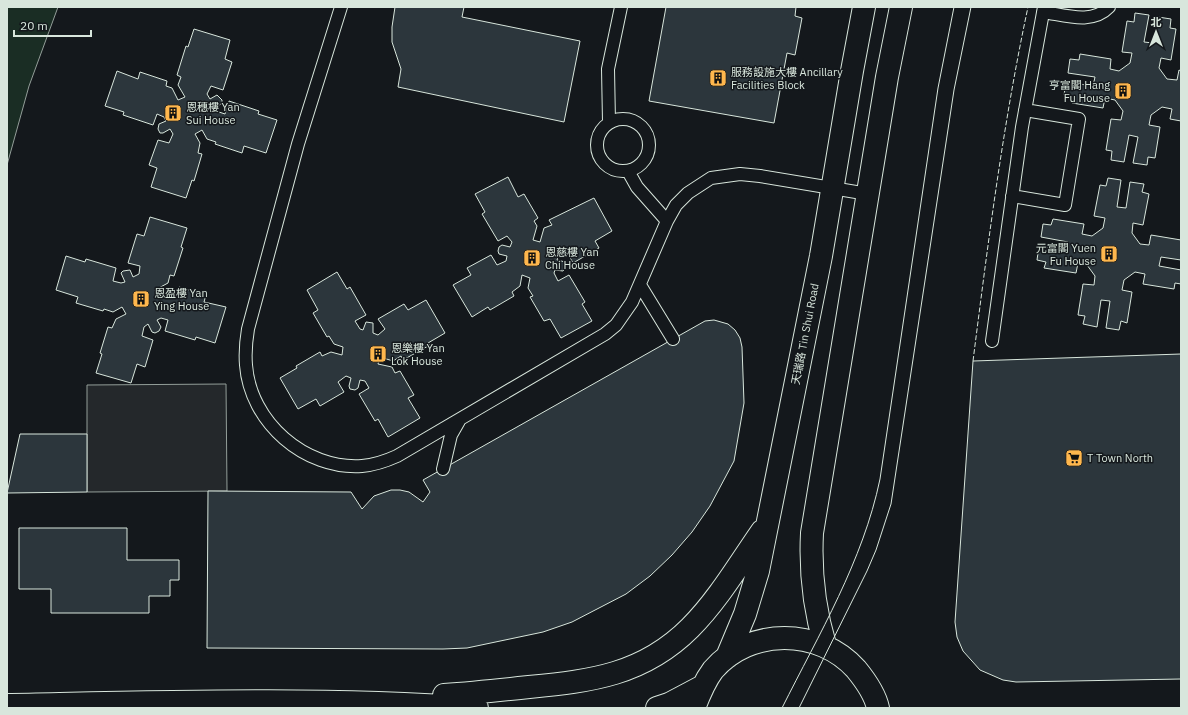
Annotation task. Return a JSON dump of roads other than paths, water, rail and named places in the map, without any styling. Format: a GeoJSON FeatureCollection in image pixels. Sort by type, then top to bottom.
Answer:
{"type":"FeatureCollection","features":[{"type":"Feature","properties":{"kind":"main road","name":"天瑞路 Tin Shui Road"},"geometry":{"type":"LineString","coordinates":[[728,657],[745,614],[758,571],[821,256],[864,7]]}},
{"type":"Feature","properties":{"kind":"main road"},"geometry":{"type":"LineString","coordinates":[[825,645],[819,624],[812,579],[812,533],[887,78],[902,7]]}},
{"type":"Feature","properties":{"kind":"main road"},"geometry":{"type":"LineString","coordinates":[[374,702],[589,681],[617,673],[643,662],[667,647],[689,629],[708,609],[766,526]]}},
{"type":"Feature","properties":{"kind":"main road"},"geometry":{"type":"LineString","coordinates":[[694,708],[703,686],[714,670],[728,657],[745,646],[785,637],[806,639],[825,645],[846,659],[864,678],[881,706]]}},
{"type":"Feature","properties":{"kind":"main road"},"geometry":{"type":"LineString","coordinates":[[657,708],[669,704],[703,686]]}},
{"type":"Feature","properties":{"kind":"main road"},"geometry":{"type":"LineString","coordinates":[[7,705],[249,701],[374,702],[476,708]]}},
{"type":"Feature","properties":{"kind":"lane"},"geometry":{"type":"LineString","coordinates":[[341,7],[298,144],[248,329],[245,347],[246,367],[250,385],[256,403],[266,420],[279,434],[308,454],[325,461],[343,465],[361,466],[385,461],[397,456],[605,334],[616,325],[626,313],[640,285],[667,221],[676,205],[688,193],[711,178],[723,175],[760,176],[868,194]]}},
{"type":"Feature","properties":{"kind":"lane"},"geometry":{"type":"LineString","coordinates":[[608,122],[608,69],[621,7]]}},
{"type":"Feature","properties":{"kind":"lane"},"geometry":{"type":"LineString","coordinates":[[992,342],[1025,110],[1044,9],[1081,18],[1093,18],[1104,12],[1109,7]]}},
{"type":"Feature","properties":{"kind":"lane"},"geometry":{"type":"LineString","coordinates":[[1012,196],[1065,205],[1079,119],[1025,110]]}},
{"type":"Feature","properties":{"kind":"lane"},"geometry":{"type":"LineString","coordinates":[[616,119],[629,119],[640,125],[646,131],[649,139],[647,156],[639,166],[628,171],[618,171],[610,168],[603,162],[598,154],[598,136],[602,128],[608,122],[616,119]]}},
{"type":"Feature","properties":{"kind":"lane"},"geometry":{"type":"LineString","coordinates":[[628,171],[637,187],[667,221]]}},
{"type":"Feature","properties":{"kind":"lane"},"geometry":{"type":"LineString","coordinates":[[640,285],[673,339]]}},
{"type":"Feature","properties":{"kind":"lane"},"geometry":{"type":"LineString","coordinates":[[443,469],[451,435],[460,420]]}},
{"type":"Feature","properties":{"kind":"tram line"},"geometry":{"type":"LineString","coordinates":[[782,708],[825,625],[851,568],[863,539],[880,479],[938,88],[954,7]]}},
{"type":"Feature","properties":{"kind":"tram line"},"geometry":{"type":"LineString","coordinates":[[799,708],[867,571],[876,550],[891,504],[954,90],[971,7]]}},
{"type":"Feature","properties":{"kind":"place","name":"服務設施大樓 Ancillary Facilities Block"},"geometry":{"type":"Point","coordinates":[718,78]}},
{"type":"Feature","properties":{"kind":"place","name":"亨富閣 Hang Fu House"},"geometry":{"type":"Point","coordinates":[1123,91]}},
{"type":"Feature","properties":{"kind":"place","name":"恩穗樓 Yan Sui House"},"geometry":{"type":"Point","coordinates":[173,113]}},
{"type":"Feature","properties":{"kind":"place","name":"元富閣 Yuen Fu House"},"geometry":{"type":"Point","coordinates":[1109,254]}},
{"type":"Feature","properties":{"kind":"place","name":"恩慈樓 Yan Chi House"},"geometry":{"type":"Point","coordinates":[532,258]}},
{"type":"Feature","properties":{"kind":"place","name":"恩盈樓 Yan Ying House"},"geometry":{"type":"Point","coordinates":[141,299]}},
{"type":"Feature","properties":{"kind":"place","name":"恩樂樓 Yan Lok House"},"geometry":{"type":"Point","coordinates":[378,354]}},
{"type":"Feature","properties":{"kind":"place","name":"T Town North"},"geometry":{"type":"Point","coordinates":[1074,458]}}]}
